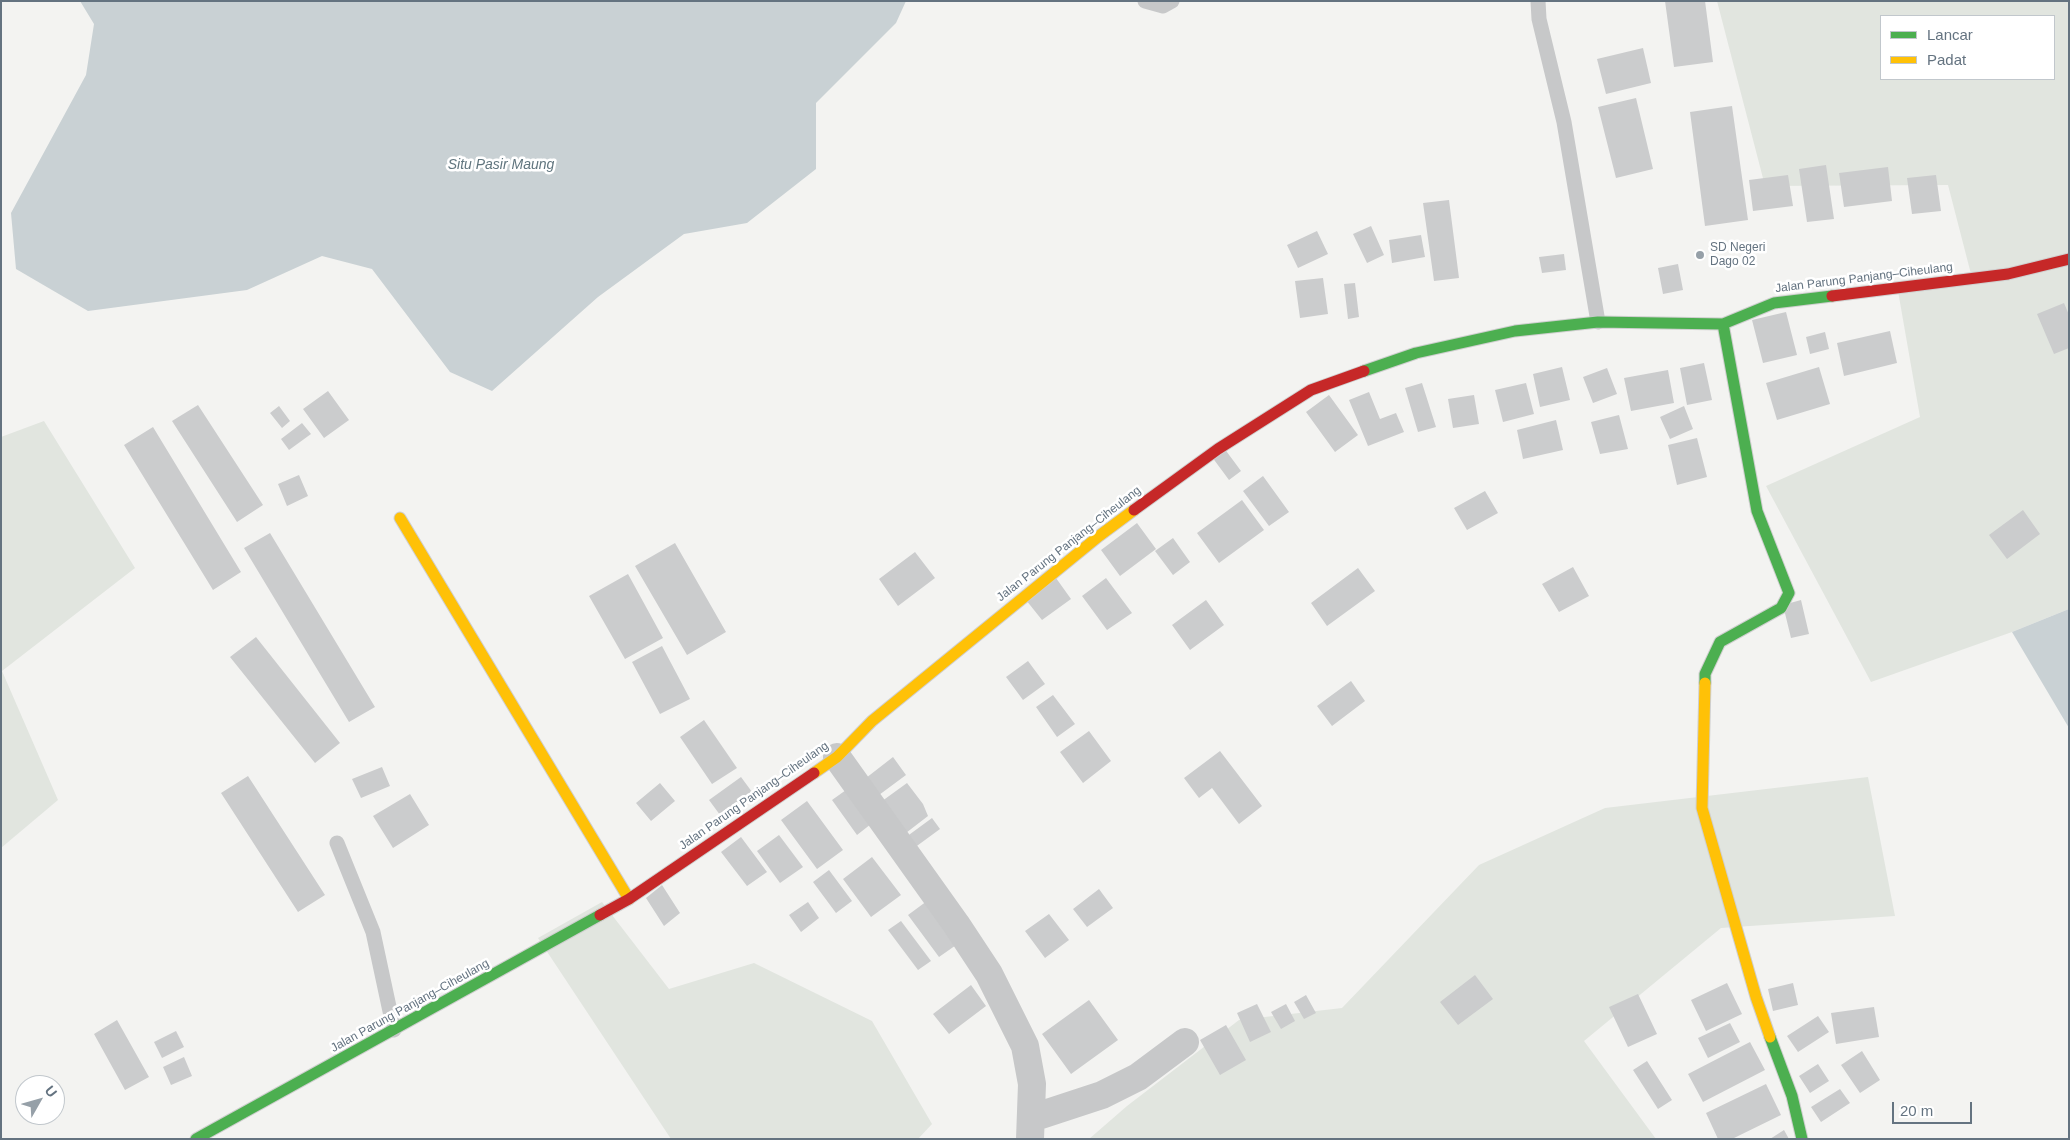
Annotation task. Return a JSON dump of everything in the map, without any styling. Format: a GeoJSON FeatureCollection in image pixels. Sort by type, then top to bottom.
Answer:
{"type":"FeatureCollection","features":[{"type":"Feature","properties":{"kind":"street","name":"Jalan Parung Panjang–Ciheulang"},"geometry":{"type":"LineString","coordinates":[[196,1139],[630,899],[837,757],[872,721],[1099,536],[1218,449],[1311,390],[1416,353],[1514,331],[1598,322],[1723,324],[1774,303],[2008,274],[2069,259]]}},
{"type":"Feature","properties":{"kind":"street"},"geometry":{"type":"LineString","coordinates":[[1723,324],[1757,512],[1789,593],[1781,608],[1720,642],[1705,674],[1702,808],[1756,997],[1792,1096],[1802,1139]]}},
{"type":"Feature","properties":{"kind":"street"},"geometry":{"type":"LineString","coordinates":[[400,518],[630,899]]}},
{"type":"Feature","properties":{"kind":"street"},"geometry":{"type":"LineString","coordinates":[[837,757],[956,924],[989,974],[1025,1046],[1032,1084],[1031,1128],[1138,1077],[1186,1042]]}},
{"type":"Feature","properties":{"kind":"lane"},"geometry":{"type":"LineString","coordinates":[[1145,1],[1163,6],[1172,1]]}},
{"type":"Feature","properties":{"kind":"lane"},"geometry":{"type":"LineString","coordinates":[[1538,1],[1540,19],[1564,122],[1598,322]]}},
{"type":"Feature","properties":{"kind":"lane"},"geometry":{"type":"LineString","coordinates":[[337,843],[373,932],[394,1030]]}},
{"type":"Feature","properties":{"kind":"shaded area"},"geometry":{"type":"Polygon","coordinates":[[[1717,1],[2069,1],[2069,609],[2012,632],[1871,682],[1766,486],[1920,417],[1898,291],[1971,274],[1948,185],[1765,186],[1717,1]]]}},
{"type":"Feature","properties":{"kind":"shaded area"},"geometry":{"type":"Polygon","coordinates":[[[44,421],[135,568],[2,671],[58,800],[1,848],[1,437],[44,421]]]}},
{"type":"Feature","properties":{"kind":"shaded area"},"geometry":{"type":"Polygon","coordinates":[[[1868,777],[1895,916],[1721,928],[1584,1041],[1656,1139],[1089,1139],[1127,1106],[1239,1020],[1342,1008],[1479,865],[1605,808],[1868,777]]]}},
{"type":"Feature","properties":{"kind":"shaded area"},"geometry":{"type":"Polygon","coordinates":[[[602,902],[669,989],[754,963],[872,1021],[932,1124],[918,1139],[671,1139],[538,938],[602,902]]]}},
{"type":"Feature","properties":{"kind":"water","name":"Situ Pasir Maung"},"geometry":{"type":"Polygon","coordinates":[[[80,1],[906,1],[896,23],[816,103],[816,169],[747,223],[684,234],[598,297],[492,391],[450,372],[372,269],[322,256],[247,290],[88,311],[16,269],[11,213],[86,75],[94,24],[80,1]]]}},
{"type":"Feature","properties":{"kind":"water"},"geometry":{"type":"Polygon","coordinates":[[[2069,609],[2069,728],[2012,632],[2069,609]]]}},
{"type":"Feature","properties":{"kind":"building"},"geometry":{"type":"Polygon","coordinates":[[[1665,1],[1705,1],[1713,62],[1674,67],[1665,1]]]}},
{"type":"Feature","properties":{"kind":"building"},"geometry":{"type":"Polygon","coordinates":[[[1643,48],[1651,83],[1606,94],[1597,59],[1643,48]]]}},
{"type":"Feature","properties":{"kind":"building"},"geometry":{"type":"Polygon","coordinates":[[[1636,98],[1653,169],[1616,178],[1598,107],[1636,98]]]}},
{"type":"Feature","properties":{"kind":"building"},"geometry":{"type":"Polygon","coordinates":[[[1732,106],[1748,220],[1705,226],[1690,112],[1732,106]]]}},
{"type":"Feature","properties":{"kind":"building"},"geometry":{"type":"Polygon","coordinates":[[[1826,165],[1834,219],[1807,222],[1799,169],[1826,165]]]}},
{"type":"Feature","properties":{"kind":"building"},"geometry":{"type":"Polygon","coordinates":[[[1888,167],[1892,201],[1844,207],[1839,173],[1888,167]]]}},
{"type":"Feature","properties":{"kind":"building"},"geometry":{"type":"Polygon","coordinates":[[[1788,175],[1793,206],[1753,211],[1749,180],[1788,175]]]}},
{"type":"Feature","properties":{"kind":"building"},"geometry":{"type":"Polygon","coordinates":[[[1936,175],[1941,211],[1912,214],[1907,178],[1936,175]]]}},
{"type":"Feature","properties":{"kind":"building"},"geometry":{"type":"Polygon","coordinates":[[[1449,200],[1459,278],[1434,281],[1423,203],[1449,200]]]}},
{"type":"Feature","properties":{"kind":"building"},"geometry":{"type":"Polygon","coordinates":[[[1371,226],[1384,255],[1367,263],[1353,234],[1371,226]]]}},
{"type":"Feature","properties":{"kind":"building"},"geometry":{"type":"Polygon","coordinates":[[[1317,231],[1328,254],[1298,268],[1287,245],[1317,231]]]}},
{"type":"Feature","properties":{"kind":"building"},"geometry":{"type":"Polygon","coordinates":[[[1421,235],[1425,257],[1392,263],[1389,240],[1421,235]]]}},
{"type":"Feature","properties":{"kind":"building"},"geometry":{"type":"Polygon","coordinates":[[[1564,254],[1566,270],[1542,273],[1539,257],[1564,254]]]}},
{"type":"Feature","properties":{"kind":"building"},"geometry":{"type":"Polygon","coordinates":[[[1678,264],[1683,290],[1663,294],[1658,268],[1678,264]]]}},
{"type":"Feature","properties":{"kind":"building"},"geometry":{"type":"Polygon","coordinates":[[[1323,278],[1328,314],[1300,318],[1295,281],[1323,278]]]}},
{"type":"Feature","properties":{"kind":"building"},"geometry":{"type":"Polygon","coordinates":[[[1355,283],[1359,317],[1348,319],[1344,284],[1355,283]]]}},
{"type":"Feature","properties":{"kind":"building"},"geometry":{"type":"Polygon","coordinates":[[[2064,303],[2069,315],[2069,348],[2054,354],[2037,314],[2064,303]]]}},
{"type":"Feature","properties":{"kind":"building"},"geometry":{"type":"Polygon","coordinates":[[[1786,312],[1797,355],[1763,363],[1752,320],[1786,312]]]}},
{"type":"Feature","properties":{"kind":"building"},"geometry":{"type":"Polygon","coordinates":[[[1890,331],[1897,363],[1844,376],[1837,343],[1890,331]]]}},
{"type":"Feature","properties":{"kind":"building"},"geometry":{"type":"Polygon","coordinates":[[[1825,332],[1829,349],[1810,354],[1806,337],[1825,332]]]}},
{"type":"Feature","properties":{"kind":"building"},"geometry":{"type":"Polygon","coordinates":[[[1704,363],[1712,400],[1687,405],[1680,368],[1704,363]]]}},
{"type":"Feature","properties":{"kind":"building"},"geometry":{"type":"Polygon","coordinates":[[[1562,367],[1570,400],[1540,407],[1533,374],[1562,367]]]}},
{"type":"Feature","properties":{"kind":"building"},"geometry":{"type":"Polygon","coordinates":[[[1819,367],[1830,404],[1777,420],[1766,383],[1819,367]]]}},
{"type":"Feature","properties":{"kind":"building"},"geometry":{"type":"Polygon","coordinates":[[[1607,368],[1617,394],[1593,403],[1583,377],[1607,368]]]}},
{"type":"Feature","properties":{"kind":"building"},"geometry":{"type":"Polygon","coordinates":[[[1668,370],[1674,403],[1631,411],[1624,378],[1668,370]]]}},
{"type":"Feature","properties":{"kind":"building"},"geometry":{"type":"Polygon","coordinates":[[[1422,383],[1436,427],[1418,432],[1405,388],[1422,383]]]}},
{"type":"Feature","properties":{"kind":"building"},"geometry":{"type":"Polygon","coordinates":[[[1526,383],[1534,414],[1503,422],[1495,390],[1526,383]]]}},
{"type":"Feature","properties":{"kind":"building"},"geometry":{"type":"Polygon","coordinates":[[[328,391],[349,420],[324,438],[303,409],[328,391]]]}},
{"type":"Feature","properties":{"kind":"building"},"geometry":{"type":"Polygon","coordinates":[[[1369,392],[1380,419],[1396,413],[1404,432],[1368,446],[1349,400],[1369,392]]]}},
{"type":"Feature","properties":{"kind":"building"},"geometry":{"type":"Polygon","coordinates":[[[1329,395],[1358,435],[1335,452],[1306,412],[1329,395]]]}},
{"type":"Feature","properties":{"kind":"building"},"geometry":{"type":"Polygon","coordinates":[[[1474,395],[1479,424],[1453,428],[1448,399],[1474,395]]]}},
{"type":"Feature","properties":{"kind":"building"},"geometry":{"type":"Polygon","coordinates":[[[198,405],[263,505],[237,522],[172,421],[198,405]]]}},
{"type":"Feature","properties":{"kind":"building"},"geometry":{"type":"Polygon","coordinates":[[[279,406],[290,421],[282,428],[270,413],[279,406]]]}},
{"type":"Feature","properties":{"kind":"building"},"geometry":{"type":"Polygon","coordinates":[[[1684,406],[1693,429],[1670,439],[1660,417],[1684,406]]]}},
{"type":"Feature","properties":{"kind":"building"},"geometry":{"type":"Polygon","coordinates":[[[1619,415],[1628,449],[1600,454],[1591,422],[1619,415]]]}},
{"type":"Feature","properties":{"kind":"building"},"geometry":{"type":"Polygon","coordinates":[[[1556,420],[1563,450],[1523,459],[1517,430],[1556,420]]]}},
{"type":"Feature","properties":{"kind":"building"},"geometry":{"type":"Polygon","coordinates":[[[302,423],[311,434],[289,450],[281,439],[302,423]]]}},
{"type":"Feature","properties":{"kind":"building"},"geometry":{"type":"Polygon","coordinates":[[[153,427],[241,572],[213,590],[124,445],[153,427]]]}},
{"type":"Feature","properties":{"kind":"building"},"geometry":{"type":"Polygon","coordinates":[[[1697,438],[1707,477],[1677,485],[1668,445],[1697,438]]]}},
{"type":"Feature","properties":{"kind":"building"},"geometry":{"type":"Polygon","coordinates":[[[1224,448],[1241,471],[1229,480],[1212,457],[1224,448]]]}},
{"type":"Feature","properties":{"kind":"building"},"geometry":{"type":"Polygon","coordinates":[[[299,475],[308,496],[287,506],[278,484],[299,475]]]}},
{"type":"Feature","properties":{"kind":"building"},"geometry":{"type":"Polygon","coordinates":[[[1263,476],[1289,512],[1269,526],[1243,491],[1263,476]]]}},
{"type":"Feature","properties":{"kind":"building"},"geometry":{"type":"Polygon","coordinates":[[[1485,491],[1498,513],[1467,530],[1454,508],[1485,491]]]}},
{"type":"Feature","properties":{"kind":"building"},"geometry":{"type":"Polygon","coordinates":[[[1242,500],[1264,530],[1219,563],[1197,533],[1242,500]]]}},
{"type":"Feature","properties":{"kind":"building"},"geometry":{"type":"Polygon","coordinates":[[[2023,510],[2040,534],[2007,559],[1989,535],[2023,510]]]}},
{"type":"Feature","properties":{"kind":"building"},"geometry":{"type":"Polygon","coordinates":[[[1137,523],[1156,549],[1120,576],[1101,550],[1137,523]]]}},
{"type":"Feature","properties":{"kind":"building"},"geometry":{"type":"Polygon","coordinates":[[[270,533],[375,707],[349,722],[244,548],[270,533]]]}},
{"type":"Feature","properties":{"kind":"building"},"geometry":{"type":"Polygon","coordinates":[[[1173,538],[1190,562],[1173,575],[1155,551],[1173,538]]]}},
{"type":"Feature","properties":{"kind":"building"},"geometry":{"type":"Polygon","coordinates":[[[675,543],[726,632],[687,655],[635,566],[675,543]]]}},
{"type":"Feature","properties":{"kind":"building"},"geometry":{"type":"Polygon","coordinates":[[[915,552],[935,578],[898,606],[879,579],[915,552]]]}},
{"type":"Feature","properties":{"kind":"building"},"geometry":{"type":"Polygon","coordinates":[[[1573,567],[1589,596],[1559,612],[1542,584],[1573,567]]]}},
{"type":"Feature","properties":{"kind":"building"},"geometry":{"type":"Polygon","coordinates":[[[1358,568],[1375,591],[1327,626],[1311,603],[1358,568]]]}},
{"type":"Feature","properties":{"kind":"building"},"geometry":{"type":"Polygon","coordinates":[[[628,574],[663,638],[625,659],[589,596],[628,574]]]}},
{"type":"Feature","properties":{"kind":"building"},"geometry":{"type":"Polygon","coordinates":[[[1056,578],[1071,599],[1042,620],[1026,600],[1056,578]]]}},
{"type":"Feature","properties":{"kind":"building"},"geometry":{"type":"Polygon","coordinates":[[[1106,578],[1132,613],[1107,630],[1082,596],[1106,578]]]}},
{"type":"Feature","properties":{"kind":"building"},"geometry":{"type":"Polygon","coordinates":[[[1206,600],[1224,625],[1190,650],[1172,625],[1206,600]]]}},
{"type":"Feature","properties":{"kind":"building"},"geometry":{"type":"Polygon","coordinates":[[[1801,600],[1809,634],[1791,638],[1783,605],[1801,600]]]}},
{"type":"Feature","properties":{"kind":"building"},"geometry":{"type":"Polygon","coordinates":[[[256,637],[340,743],[315,763],[230,657],[256,637]]]}},
{"type":"Feature","properties":{"kind":"building"},"geometry":{"type":"Polygon","coordinates":[[[662,646],[690,699],[660,714],[632,662],[662,646]]]}},
{"type":"Feature","properties":{"kind":"building"},"geometry":{"type":"Polygon","coordinates":[[[1028,661],[1045,684],[1023,700],[1006,677],[1028,661]]]}},
{"type":"Feature","properties":{"kind":"building"},"geometry":{"type":"Polygon","coordinates":[[[1351,681],[1365,701],[1332,726],[1317,706],[1351,681]]]}},
{"type":"Feature","properties":{"kind":"building"},"geometry":{"type":"Polygon","coordinates":[[[1053,695],[1075,724],[1057,737],[1036,707],[1053,695]]]}},
{"type":"Feature","properties":{"kind":"building"},"geometry":{"type":"Polygon","coordinates":[[[704,720],[737,768],[712,784],[680,737],[704,720]]]}},
{"type":"Feature","properties":{"kind":"building"},"geometry":{"type":"Polygon","coordinates":[[[1089,731],[1111,761],[1083,783],[1060,752],[1089,731]]]}},
{"type":"Feature","properties":{"kind":"building"},"geometry":{"type":"Polygon","coordinates":[[[1220,751],[1262,806],[1239,824],[1212,788],[1199,798],[1184,778],[1220,751]]]}},
{"type":"Feature","properties":{"kind":"building"},"geometry":{"type":"Polygon","coordinates":[[[893,757],[906,775],[879,795],[866,778],[893,757]]]}},
{"type":"Feature","properties":{"kind":"building"},"geometry":{"type":"Polygon","coordinates":[[[382,767],[390,786],[361,798],[352,779],[382,767]]]}},
{"type":"Feature","properties":{"kind":"building"},"geometry":{"type":"Polygon","coordinates":[[[248,776],[325,895],[298,912],[221,793],[248,776]]]}},
{"type":"Feature","properties":{"kind":"building"},"geometry":{"type":"Polygon","coordinates":[[[741,777],[755,796],[723,819],[709,800],[741,777]]]}},
{"type":"Feature","properties":{"kind":"building"},"geometry":{"type":"Polygon","coordinates":[[[660,783],[675,801],[651,821],[636,803],[660,783]]]}},
{"type":"Feature","properties":{"kind":"building"},"geometry":{"type":"Polygon","coordinates":[[[907,783],[923,804],[928,816],[902,836],[878,804],[907,783]]]}},
{"type":"Feature","properties":{"kind":"building"},"geometry":{"type":"Polygon","coordinates":[[[846,790],[871,824],[857,835],[832,800],[846,790]]]}},
{"type":"Feature","properties":{"kind":"building"},"geometry":{"type":"Polygon","coordinates":[[[410,794],[429,825],[393,848],[373,816],[410,794]]]}},
{"type":"Feature","properties":{"kind":"building"},"geometry":{"type":"Polygon","coordinates":[[[807,801],[843,850],[817,869],[781,820],[807,801]]]}},
{"type":"Feature","properties":{"kind":"building"},"geometry":{"type":"Polygon","coordinates":[[[932,818],[940,829],[910,851],[902,840],[932,818]]]}},
{"type":"Feature","properties":{"kind":"building"},"geometry":{"type":"Polygon","coordinates":[[[779,835],[803,867],[780,883],[757,851],[779,835]]]}},
{"type":"Feature","properties":{"kind":"building"},"geometry":{"type":"Polygon","coordinates":[[[741,837],[767,872],[747,886],[721,852],[741,837]]]}},
{"type":"Feature","properties":{"kind":"building"},"geometry":{"type":"Polygon","coordinates":[[[872,857],[901,895],[871,917],[843,879],[872,857]]]}},
{"type":"Feature","properties":{"kind":"building"},"geometry":{"type":"Polygon","coordinates":[[[829,870],[852,901],[836,913],[813,882],[829,870]]]}},
{"type":"Feature","properties":{"kind":"building"},"geometry":{"type":"Polygon","coordinates":[[[662,885],[680,913],[664,926],[646,898],[662,885]]]}},
{"type":"Feature","properties":{"kind":"building"},"geometry":{"type":"Polygon","coordinates":[[[1099,889],[1113,908],[1087,927],[1073,909],[1099,889]]]}},
{"type":"Feature","properties":{"kind":"building"},"geometry":{"type":"Polygon","coordinates":[[[927,901],[959,943],[939,957],[908,915],[927,901]]]}},
{"type":"Feature","properties":{"kind":"building"},"geometry":{"type":"Polygon","coordinates":[[[808,902],[819,918],[801,932],[789,915],[808,902]]]}},
{"type":"Feature","properties":{"kind":"building"},"geometry":{"type":"Polygon","coordinates":[[[1049,914],[1069,940],[1045,958],[1025,931],[1049,914]]]}},
{"type":"Feature","properties":{"kind":"building"},"geometry":{"type":"Polygon","coordinates":[[[901,921],[931,961],[918,970],[888,930],[901,921]]]}},
{"type":"Feature","properties":{"kind":"building"},"geometry":{"type":"Polygon","coordinates":[[[1475,975],[1493,999],[1458,1025],[1440,1002],[1475,975]]]}},
{"type":"Feature","properties":{"kind":"building"},"geometry":{"type":"Polygon","coordinates":[[[1727,983],[1742,1014],[1706,1031],[1691,1000],[1727,983]]]}},
{"type":"Feature","properties":{"kind":"building"},"geometry":{"type":"Polygon","coordinates":[[[1793,983],[1798,1005],[1773,1011],[1768,989],[1793,983]]]}},
{"type":"Feature","properties":{"kind":"building"},"geometry":{"type":"Polygon","coordinates":[[[971,985],[986,1006],[949,1034],[933,1014],[971,985]]]}},
{"type":"Feature","properties":{"kind":"building"},"geometry":{"type":"Polygon","coordinates":[[[1638,994],[1657,1034],[1628,1047],[1609,1007],[1638,994]]]}},
{"type":"Feature","properties":{"kind":"building"},"geometry":{"type":"Polygon","coordinates":[[[1306,995],[1316,1013],[1304,1019],[1294,1002],[1306,995]]]}},
{"type":"Feature","properties":{"kind":"building"},"geometry":{"type":"Polygon","coordinates":[[[1089,1000],[1118,1040],[1071,1074],[1042,1034],[1089,1000]]]}},
{"type":"Feature","properties":{"kind":"building"},"geometry":{"type":"Polygon","coordinates":[[[1257,1004],[1271,1032],[1250,1042],[1237,1013],[1257,1004]]]}},
{"type":"Feature","properties":{"kind":"building"},"geometry":{"type":"Polygon","coordinates":[[[1286,1004],[1295,1021],[1281,1029],[1271,1012],[1286,1004]]]}},
{"type":"Feature","properties":{"kind":"building"},"geometry":{"type":"Polygon","coordinates":[[[1874,1007],[1879,1037],[1836,1044],[1831,1013],[1874,1007]]]}},
{"type":"Feature","properties":{"kind":"building"},"geometry":{"type":"Polygon","coordinates":[[[1818,1016],[1829,1032],[1798,1052],[1787,1036],[1818,1016]]]}},
{"type":"Feature","properties":{"kind":"building"},"geometry":{"type":"Polygon","coordinates":[[[117,1020],[149,1077],[125,1090],[94,1034],[117,1020]]]}},
{"type":"Feature","properties":{"kind":"building"},"geometry":{"type":"Polygon","coordinates":[[[1730,1023],[1740,1042],[1708,1058],[1698,1038],[1730,1023]]]}},
{"type":"Feature","properties":{"kind":"building"},"geometry":{"type":"Polygon","coordinates":[[[1226,1025],[1246,1060],[1220,1075],[1200,1040],[1226,1025]]]}},
{"type":"Feature","properties":{"kind":"building"},"geometry":{"type":"Polygon","coordinates":[[[176,1031],[184,1047],[162,1058],[154,1042],[176,1031]]]}},
{"type":"Feature","properties":{"kind":"building"},"geometry":{"type":"Polygon","coordinates":[[[1750,1042],[1765,1070],[1703,1102],[1688,1074],[1750,1042]]]}},
{"type":"Feature","properties":{"kind":"building"},"geometry":{"type":"Polygon","coordinates":[[[1862,1051],[1880,1080],[1860,1093],[1841,1065],[1862,1051]]]}},
{"type":"Feature","properties":{"kind":"building"},"geometry":{"type":"Polygon","coordinates":[[[184,1057],[192,1076],[171,1085],[163,1067],[184,1057]]]}},
{"type":"Feature","properties":{"kind":"building"},"geometry":{"type":"Polygon","coordinates":[[[1647,1061],[1672,1100],[1658,1109],[1633,1070],[1647,1061]]]}},
{"type":"Feature","properties":{"kind":"building"},"geometry":{"type":"Polygon","coordinates":[[[1818,1064],[1829,1081],[1810,1093],[1799,1076],[1818,1064]]]}},
{"type":"Feature","properties":{"kind":"building"},"geometry":{"type":"Polygon","coordinates":[[[1766,1084],[1781,1115],[1732,1139],[1718,1139],[1706,1113],[1766,1084]]]}},
{"type":"Feature","properties":{"kind":"building"},"geometry":{"type":"Polygon","coordinates":[[[1840,1089],[1850,1103],[1821,1122],[1811,1107],[1840,1089]]]}},
{"type":"Feature","properties":{"kind":"building"},"geometry":{"type":"Polygon","coordinates":[[[1784,1130],[1789,1139],[1770,1139],[1784,1130]]]}},
{"type":"Feature","properties":{"kind":"traffic: fast"},"geometry":{"type":"LineString","coordinates":[[1364,371],[1416,353],[1515,331],[1598,322],[1723,324],[1774,303],[1832,296]]}},
{"type":"Feature","properties":{"kind":"traffic: fast"},"geometry":{"type":"LineString","coordinates":[[1705,683],[1705,674],[1720,642],[1781,608],[1789,593],[1757,511],[1723,324]]}},
{"type":"Feature","properties":{"kind":"traffic: fast"},"geometry":{"type":"LineString","coordinates":[[196,1139],[600,915]]}},
{"type":"Feature","properties":{"kind":"traffic: fast"},"geometry":{"type":"LineString","coordinates":[[1770,1037],[1792,1096],[1802,1139]]}},
{"type":"Feature","properties":{"kind":"traffic: slow"},"geometry":{"type":"LineString","coordinates":[[814,773],[837,757],[872,721],[1099,536],[1134,510]]}},
{"type":"Feature","properties":{"kind":"traffic: slow"},"geometry":{"type":"LineString","coordinates":[[400,518],[629,899]]}},
{"type":"Feature","properties":{"kind":"traffic: slow"},"geometry":{"type":"LineString","coordinates":[[1705,683],[1702,808],[1756,997],[1770,1037]]}},
{"type":"Feature","properties":{"kind":"traffic: jam"},"geometry":{"type":"LineString","coordinates":[[1832,296],[2008,274],[2069,259]]}},
{"type":"Feature","properties":{"kind":"traffic: jam"},"geometry":{"type":"LineString","coordinates":[[1134,510],[1218,449],[1311,390],[1364,371]]}},
{"type":"Feature","properties":{"kind":"traffic: jam"},"geometry":{"type":"LineString","coordinates":[[600,915],[629,899],[814,773]]}},
{"type":"Feature","properties":{"kind":"place","name":"SD Negeri Dago 02"},"geometry":{"type":"Point","coordinates":[1700,255]}}]}
